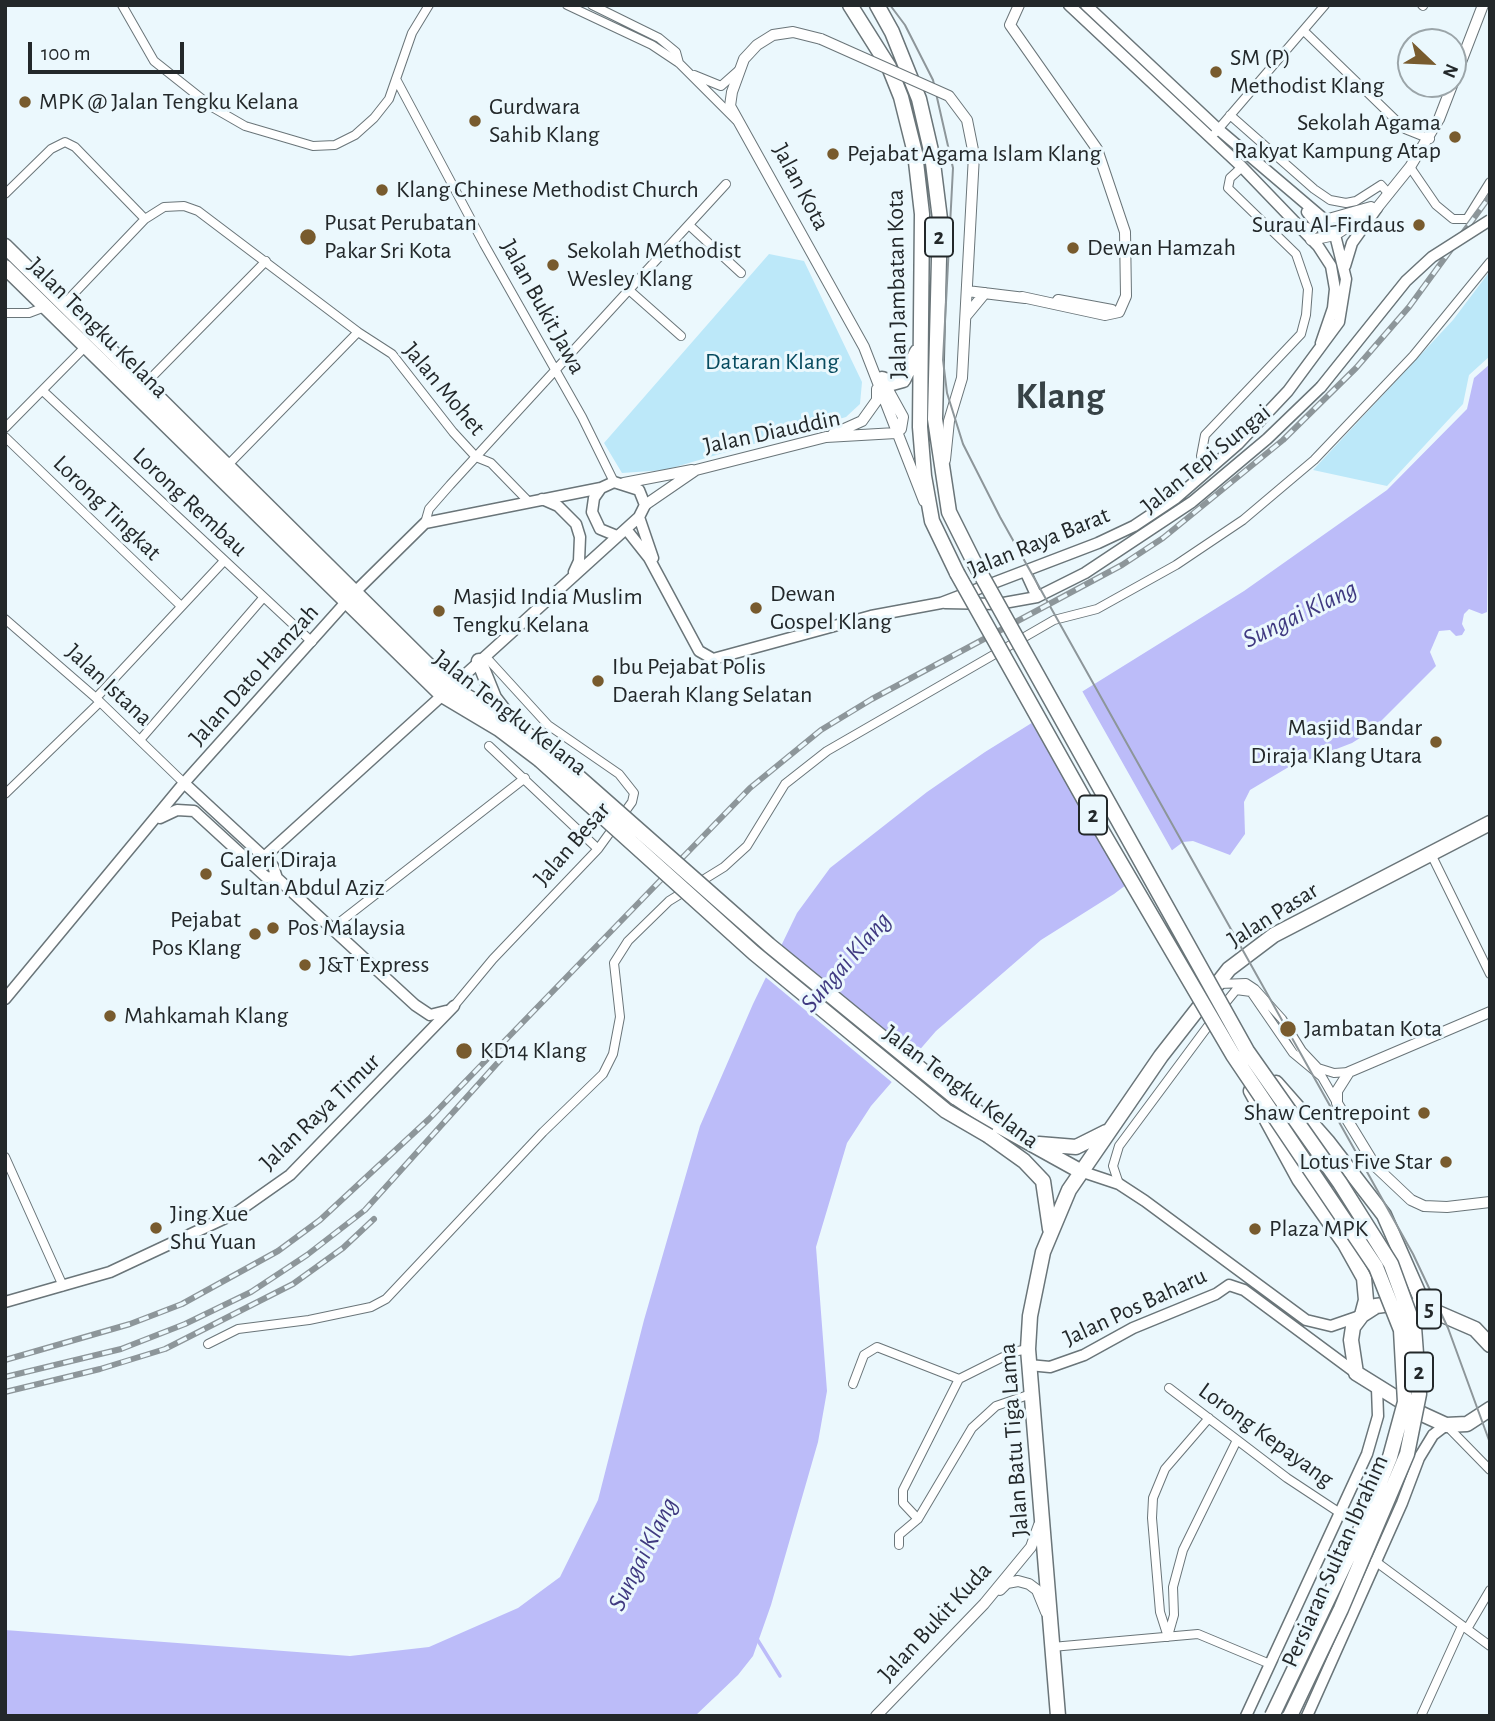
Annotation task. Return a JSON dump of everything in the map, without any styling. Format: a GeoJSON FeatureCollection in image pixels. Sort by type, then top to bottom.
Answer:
{"type":"FeatureCollection","features":[{"type":"Feature","properties":{"kind":"highway","name":"Jalan Jambatan Kota"},"geometry":{"type":"LineString","coordinates":[[850,5],[889,67],[901,97],[915,153],[922,214],[920,427],[924,476],[932,521],[957,573],[1103,833],[1240,1053]]}},
{"type":"Feature","properties":{"kind":"highway","name":"Jalan Jambatan Kota"},"geometry":{"type":"LineString","coordinates":[[877,5],[892,32],[919,100],[937,186],[940,219],[935,419],[949,512],[1240,1053]]}},
{"type":"Feature","properties":{"kind":"highway","name":"Jalan Tengku Kelana"},"geometry":{"type":"LineString","coordinates":[[5,246],[85,347],[352,597]]}},
{"type":"Feature","properties":{"kind":"highway","name":"Jalan Tengku Kelana"},"geometry":{"type":"LineString","coordinates":[[5,267],[144,385],[227,466],[446,691],[499,729],[545,755]]}},
{"type":"Feature","properties":{"kind":"highway"},"geometry":{"type":"LineString","coordinates":[[879,379],[892,383],[903,380],[917,356],[922,282]]}},
{"type":"Feature","properties":{"kind":"highway"},"geometry":{"type":"LineString","coordinates":[[482,659],[494,698],[512,723]]}},
{"type":"Feature","properties":{"kind":"highway","name":"Jalan Tengku Kelana"},"geometry":{"type":"LineString","coordinates":[[446,691],[512,723],[545,755],[780,954],[993,1130],[1043,1181],[1050,1230]]}},
{"type":"Feature","properties":{"kind":"highway","name":"Jalan Pasar"},"geometry":{"type":"LineString","coordinates":[[1080,1171],[1113,1128],[1161,1056],[1229,969],[1274,935],[1490,823]]}},
{"type":"Feature","properties":{"kind":"highway"},"geometry":{"type":"LineString","coordinates":[[1240,1053],[1299,1179],[1359,1268],[1367,1287],[1362,1315],[1353,1327],[1351,1340],[1356,1373],[1377,1388],[1446,1425],[1467,1424],[1490,1409]]}},
{"type":"Feature","properties":{"kind":"highway","name":"5"},"geometry":{"type":"LineString","coordinates":[[1240,1053],[1327,1141],[1384,1215],[1421,1299],[1429,1309]]}},
{"type":"Feature","properties":{"kind":"highway","name":"Persiaran Sultan Ibrahim"},"geometry":{"type":"LineString","coordinates":[[1240,1053],[1376,1267],[1401,1330],[1405,1356],[1405,1402],[1390,1457],[1357,1538],[1272,1716]]}},
{"type":"Feature","properties":{"kind":"highway","name":"Persiaran Sultan Ibrahim"},"geometry":{"type":"LineString","coordinates":[[1240,1053],[1340,1184],[1391,1264],[1414,1327],[1419,1365],[1415,1419],[1397,1484],[1290,1716]]}},
{"type":"Feature","properties":{"kind":"highway"},"geometry":{"type":"LineString","coordinates":[[1021,1138],[1059,1148],[1076,1147],[1113,1128]]}},
{"type":"Feature","properties":{"kind":"highway","name":"Jalan Tengku Kelana"},"geometry":{"type":"LineString","coordinates":[[993,1130],[1021,1138],[1080,1171]]}},
{"type":"Feature","properties":{"kind":"highway","name":"Jalan Batu Tiga Lama"},"geometry":{"type":"LineString","coordinates":[[1058,1716],[1028,1349],[1036,1281],[1050,1230],[1080,1171]]}},
{"type":"Feature","properties":{"kind":"highway","name":"5"},"geometry":{"type":"LineString","coordinates":[[1362,1315],[1388,1303],[1412,1304],[1490,1336]]}},
{"type":"Feature","properties":{"kind":"highway","name":"5"},"geometry":{"type":"LineString","coordinates":[[1475,1329],[1490,1345]]}},
{"type":"Feature","properties":{"kind":"main road","name":"Jalan Raya Barat"},"geometry":{"type":"LineString","coordinates":[[1069,5],[1242,167],[1311,240],[1331,266],[1335,289],[1333,308],[1318,353]]}},
{"type":"Feature","properties":{"kind":"main road","name":"Jalan Raya Barat"},"geometry":{"type":"LineString","coordinates":[[663,583],[699,651],[713,659],[871,616],[941,603],[1026,573],[1134,526],[1176,498],[1211,468],[1288,391],[1318,353],[1339,322],[1346,282],[1345,268],[1335,235],[1325,220],[1219,129],[1086,5]]}},
{"type":"Feature","properties":{"kind":"main road"},"geometry":{"type":"LineString","coordinates":[[1277,178],[1315,222],[1312,230],[1292,221]]}},
{"type":"Feature","properties":{"kind":"main road"},"geometry":{"type":"LineString","coordinates":[[1345,268],[1352,243],[1383,201]]}},
{"type":"Feature","properties":{"kind":"main road","name":"Jalan Tepi Sungai"},"geometry":{"type":"LineString","coordinates":[[941,603],[998,604],[1037,597],[1096,566],[1192,502],[1267,439],[1321,387],[1406,281],[1432,257],[1490,220]]}},
{"type":"Feature","properties":{"kind":"main road"},"geometry":{"type":"LineString","coordinates":[[425,523],[619,483]]}},
{"type":"Feature","properties":{"kind":"main road","name":"Jalan Bukit Jawa"},"geometry":{"type":"LineString","coordinates":[[619,483],[639,490],[645,505]]}},
{"type":"Feature","properties":{"kind":"main road"},"geometry":{"type":"LineString","coordinates":[[601,488],[592,506],[594,522],[600,529],[621,533],[649,558],[663,583]]}},
{"type":"Feature","properties":{"kind":"main road"},"geometry":{"type":"LineString","coordinates":[[542,499],[558,506],[576,524],[580,537],[579,561],[572,577]]}},
{"type":"Feature","properties":{"kind":"main road"},"geometry":{"type":"LineString","coordinates":[[264,856],[639,517],[645,505]]}},
{"type":"Feature","properties":{"kind":"main road"},"geometry":{"type":"LineString","coordinates":[[639,517],[663,583]]}},
{"type":"Feature","properties":{"kind":"main road","name":"Jalan Dato Hamzah"},"geometry":{"type":"LineString","coordinates":[[5,999],[158,819],[184,783],[352,597],[425,523]]}},
{"type":"Feature","properties":{"kind":"main road"},"geometry":{"type":"LineString","coordinates":[[1026,573],[1037,597]]}},
{"type":"Feature","properties":{"kind":"main road"},"geometry":{"type":"LineString","coordinates":[[184,783],[264,856],[273,866],[277,878],[415,1005],[430,1015],[437,1016],[454,1006]]}},
{"type":"Feature","properties":{"kind":"main road"},"geometry":{"type":"LineString","coordinates":[[158,819],[177,810],[194,811],[266,877],[277,878]]}},
{"type":"Feature","properties":{"kind":"main road"},"geometry":{"type":"LineString","coordinates":[[415,1005],[426,1027],[420,1044]]}},
{"type":"Feature","properties":{"kind":"main road","name":"Jalan Raya Timur"},"geometry":{"type":"LineString","coordinates":[[5,1302],[110,1272],[166,1248],[253,1202],[290,1175],[454,1006]]}},
{"type":"Feature","properties":{"kind":"main road","name":"Jalan Pos Baharu"},"geometry":{"type":"LineString","coordinates":[[1080,1171],[1119,1184],[1315,1324],[1331,1326],[1362,1315]]}},
{"type":"Feature","properties":{"kind":"main road"},"geometry":{"type":"LineString","coordinates":[[1229,1285],[1233,1275],[1230,1263]]}},
{"type":"Feature","properties":{"kind":"main road","name":"Jalan Pos Baharu"},"geometry":{"type":"LineString","coordinates":[[1029,1364],[1050,1367],[1084,1355],[1133,1328],[1216,1294],[1229,1285],[1244,1290],[1356,1373]]}},
{"type":"Feature","properties":{"kind":"main road"},"geometry":{"type":"LineString","coordinates":[[1246,1716],[1373,1437],[1378,1416],[1377,1388]]}},
{"type":"Feature","properties":{"kind":"main road"},"geometry":{"type":"LineString","coordinates":[[1307,1716],[1419,1458],[1433,1435],[1446,1425]]}},
{"type":"Feature","properties":{"kind":"street"},"geometry":{"type":"LineString","coordinates":[[122,5],[154,61],[212,107],[245,126],[283,140],[313,146],[335,145],[355,135],[389,99],[412,33],[429,5]]}},
{"type":"Feature","properties":{"kind":"street","name":"Jalan Kota"},"geometry":{"type":"LineString","coordinates":[[567,5],[652,45],[679,63],[745,130],[863,347],[872,355],[879,379],[903,416],[901,429],[896,433],[932,521]]}},
{"type":"Feature","properties":{"kind":"street","name":"Jalan Kota"},"geometry":{"type":"LineString","coordinates":[[592,5],[659,38],[676,52],[679,63]]}},
{"type":"Feature","properties":{"kind":"street"},"geometry":{"type":"LineString","coordinates":[[967,291],[1022,297],[1105,315],[1119,312],[1126,296],[1125,232],[1114,193],[1097,149],[1010,25],[1019,5]]}},
{"type":"Feature","properties":{"kind":"street"},"geometry":{"type":"LineString","coordinates":[[1210,138],[1325,5]]}},
{"type":"Feature","properties":{"kind":"street"},"geometry":{"type":"LineString","coordinates":[[1311,240],[1335,235],[1383,201],[1410,167],[1430,139],[1483,5]]}},
{"type":"Feature","properties":{"kind":"street"},"geometry":{"type":"LineString","coordinates":[[1304,31],[1405,129],[1430,139]]}},
{"type":"Feature","properties":{"kind":"street"},"geometry":{"type":"LineString","coordinates":[[688,72],[716,86],[722,86],[740,69],[757,45],[773,35],[800,33],[821,39],[949,96],[967,120],[974,155],[966,316],[961,383],[949,421],[943,480]]}},
{"type":"Feature","properties":{"kind":"street"},"geometry":{"type":"LineString","coordinates":[[740,69],[730,106],[745,130]]}},
{"type":"Feature","properties":{"kind":"street","name":"Jalan Bukit Jawa"},"geometry":{"type":"LineString","coordinates":[[396,79],[619,483]]}},
{"type":"Feature","properties":{"kind":"street"},"geometry":{"type":"LineString","coordinates":[[1230,115],[1330,200],[1346,203],[1356,201],[1381,186],[1383,201]]}},
{"type":"Feature","properties":{"kind":"street"},"geometry":{"type":"LineString","coordinates":[[5,194],[51,149],[65,142],[75,147],[145,219],[53,305],[29,313],[5,313]]}},
{"type":"Feature","properties":{"kind":"street"},"geometry":{"type":"LineString","coordinates":[[1211,468],[1201,456],[1201,444],[1205,435],[1301,334],[1306,315],[1308,289],[1300,260],[1261,218],[1228,188],[1230,178],[1242,167]]}},
{"type":"Feature","properties":{"kind":"street"},"geometry":{"type":"LineString","coordinates":[[1410,167],[1436,205],[1453,219],[1467,219],[1490,182]]}},
{"type":"Feature","properties":{"kind":"street"},"geometry":{"type":"LineString","coordinates":[[425,523],[429,509],[726,184]]}},
{"type":"Feature","properties":{"kind":"street"},"geometry":{"type":"LineString","coordinates":[[1325,220],[1344,217],[1383,201]]}},
{"type":"Feature","properties":{"kind":"street","name":"Jalan Mohet"},"geometry":{"type":"LineString","coordinates":[[145,219],[164,207],[184,206],[219,225],[358,332],[392,354],[417,390],[476,457],[491,463],[529,502]]}},
{"type":"Feature","properties":{"kind":"street"},"geometry":{"type":"LineString","coordinates":[[689,225],[741,273]]}},
{"type":"Feature","properties":{"kind":"street"},"geometry":{"type":"LineString","coordinates":[[144,385],[265,261]]}},
{"type":"Feature","properties":{"kind":"street"},"geometry":{"type":"LineString","coordinates":[[208,1344],[238,1329],[332,1316],[371,1307],[386,1299],[543,1132],[603,1074],[613,1054],[620,1017],[614,962],[628,941],[669,901],[724,867],[747,846],[785,784],[827,751],[1054,620],[1097,609],[1176,565],[1243,520],[1314,460],[1395,375],[1467,293],[1490,262]]}},
{"type":"Feature","properties":{"kind":"street"},"geometry":{"type":"LineString","coordinates":[[629,290],[681,336]]}},
{"type":"Feature","properties":{"kind":"street"},"geometry":{"type":"LineString","coordinates":[[966,316],[985,293]]}},
{"type":"Feature","properties":{"kind":"street"},"geometry":{"type":"LineString","coordinates":[[227,466],[358,332]]}},
{"type":"Feature","properties":{"kind":"street"},"geometry":{"type":"LineString","coordinates":[[5,428],[85,347]]}},
{"type":"Feature","properties":{"kind":"street"},"geometry":{"type":"LineString","coordinates":[[826,437],[862,421],[877,400],[879,379]]}},
{"type":"Feature","properties":{"kind":"street","name":"Lorong Rembau"},"geometry":{"type":"LineString","coordinates":[[43,391],[312,642]]}},
{"type":"Feature","properties":{"kind":"street"},"geometry":{"type":"LineString","coordinates":[[876,435],[896,433]]}},
{"type":"Feature","properties":{"kind":"street"},"geometry":{"type":"LineString","coordinates":[[876,435],[894,443],[904,452]]}},
{"type":"Feature","properties":{"kind":"street","name":"Jalan Diauddin"},"geometry":{"type":"LineString","coordinates":[[645,505],[696,470],[826,437],[876,435]]}},
{"type":"Feature","properties":{"kind":"street","name":"Lorong Tingkat"},"geometry":{"type":"LineString","coordinates":[[5,436],[181,606]]}},
{"type":"Feature","properties":{"kind":"street"},"geometry":{"type":"LineString","coordinates":[[619,483],[696,470]]}},
{"type":"Feature","properties":{"kind":"street"},"geometry":{"type":"LineString","coordinates":[[5,794],[98,700],[224,561]]}},
{"type":"Feature","properties":{"kind":"street"},"geometry":{"type":"LineString","coordinates":[[139,740],[263,598]]}},
{"type":"Feature","properties":{"kind":"street","name":"Jalan Istana"},"geometry":{"type":"LineString","coordinates":[[5,619],[98,700],[184,783]]}},
{"type":"Feature","properties":{"kind":"street","name":"Jalan Besar"},"geometry":{"type":"LineString","coordinates":[[454,1006],[493,959],[598,849],[632,802],[634,793],[619,774],[548,725],[482,659]]}},
{"type":"Feature","properties":{"kind":"street"},"geometry":{"type":"LineString","coordinates":[[489,746],[526,778],[598,849]]}},
{"type":"Feature","properties":{"kind":"street"},"geometry":{"type":"LineString","coordinates":[[331,929],[526,778]]}},
{"type":"Feature","properties":{"kind":"street"},"geometry":{"type":"LineString","coordinates":[[1431,854],[1490,974]]}},
{"type":"Feature","properties":{"kind":"street"},"geometry":{"type":"LineString","coordinates":[[1219,984],[1246,983],[1255,989],[1280,1016],[1302,1051],[1318,1068],[1334,1073],[1349,1073],[1490,1012]]}},
{"type":"Feature","properties":{"kind":"street"},"geometry":{"type":"LineString","coordinates":[[1119,1184],[1113,1166],[1119,1146],[1236,990],[1251,992],[1259,999],[1293,1053],[1322,1077],[1376,1167],[1411,1200],[1424,1206],[1447,1207],[1490,1202]]}},
{"type":"Feature","properties":{"kind":"street"},"geometry":{"type":"LineString","coordinates":[[1336,1102],[1337,1091],[1349,1073]]}},
{"type":"Feature","properties":{"kind":"street"},"geometry":{"type":"LineString","coordinates":[[5,1157],[63,1286]]}},
{"type":"Feature","properties":{"kind":"street"},"geometry":{"type":"LineString","coordinates":[[853,1384],[864,1355],[877,1347],[959,1379]]}},
{"type":"Feature","properties":{"kind":"street"},"geometry":{"type":"LineString","coordinates":[[918,1519],[903,1503],[903,1490],[959,1379],[1013,1352],[1028,1349]]}},
{"type":"Feature","properties":{"kind":"street","name":"Lorong Kepayang"},"geometry":{"type":"LineString","coordinates":[[1169,1388],[1340,1513]]}},
{"type":"Feature","properties":{"kind":"street"},"geometry":{"type":"LineString","coordinates":[[899,1545],[899,1535],[918,1519],[972,1428],[996,1406],[1031,1394]]}},
{"type":"Feature","properties":{"kind":"street"},"geometry":{"type":"LineString","coordinates":[[1168,1637],[1160,1612],[1152,1518],[1153,1498],[1165,1469],[1209,1418]]}},
{"type":"Feature","properties":{"kind":"street"},"geometry":{"type":"LineString","coordinates":[[1446,1425],[1490,1470]]}},
{"type":"Feature","properties":{"kind":"street"},"geometry":{"type":"LineString","coordinates":[[1168,1637],[1174,1615],[1172,1587],[1183,1550],[1237,1440]]}},
{"type":"Feature","properties":{"kind":"street","name":"Jalan Bukit Kuda"},"geometry":{"type":"LineString","coordinates":[[876,1716],[985,1604],[1031,1547],[1041,1518]]}},
{"type":"Feature","properties":{"kind":"street"},"geometry":{"type":"LineString","coordinates":[[1376,1561],[1490,1646]]}},
{"type":"Feature","properties":{"kind":"street"},"geometry":{"type":"LineString","coordinates":[[985,1604],[1007,1583],[1018,1581],[1037,1590],[1050,1623]]}},
{"type":"Feature","properties":{"kind":"street"},"geometry":{"type":"LineString","coordinates":[[1421,1716],[1464,1627],[1490,1590]]}},
{"type":"Feature","properties":{"kind":"street"},"geometry":{"type":"LineString","coordinates":[[1052,1647],[1198,1634],[1269,1664]]}},
{"type":"Feature","properties":{"kind":"green space","name":"Dataran Klang"},"geometry":{"type":"Polygon","coordinates":[[[769,254],[804,261],[862,382],[860,404],[846,417],[665,470],[622,473],[604,443],[769,254]]]}},
{"type":"Feature","properties":{"kind":"green space"},"geometry":{"type":"Polygon","coordinates":[[[1490,271],[1490,356],[1469,375],[1463,404],[1387,486],[1313,470],[1453,320],[1490,271]]]}},
{"type":"Feature","properties":{"kind":"water","name":"Sungai Klang"},"geometry":{"type":"Polygon","coordinates":[[[1490,364],[1487,612],[1482,614],[1469,609],[1464,614],[1462,624],[1465,630],[1462,635],[1456,636],[1450,630],[1439,631],[1430,652],[1436,666],[1371,731],[1352,743],[1287,768],[1250,790],[1244,802],[1245,834],[1230,855],[1193,841],[1183,842],[1114,894],[1041,940],[936,1031],[871,1106],[847,1143],[816,1247],[827,1391],[818,1442],[771,1605],[753,1656],[738,1675],[695,1716],[5,1716],[5,1630],[350,1656],[429,1647],[518,1608],[560,1577],[598,1500],[644,1320],[700,1126],[753,1004],[797,913],[830,868],[927,792],[985,752],[1244,591],[1387,490],[1467,409],[1474,378],[1490,364]]]}},
{"type":"Feature","properties":{"kind":"pier"},"geometry":{"type":"Polygon","coordinates":[[[1081,689],[1174,854],[1127,889],[1030,720],[1081,689]]]}},
{"type":"Feature","properties":{"kind":"pier"},"geometry":{"type":"Polygon","coordinates":[[[778,944],[918,1057],[894,1084],[763,975],[778,944]]]}},
{"type":"Feature","properties":{"kind":"waterway"},"geometry":{"type":"LineString","coordinates":[[757,1639],[780,1676]]}},
{"type":"Feature","properties":{"kind":"tram line"},"geometry":{"type":"LineString","coordinates":[[890,5],[905,25],[933,80],[953,168],[943,360],[947,393],[963,444],[1000,517],[1413,1254],[1448,1328],[1490,1443]]}},
{"type":"Feature","properties":{"kind":"railway"},"geometry":{"type":"LineString","coordinates":[[5,1360],[130,1324],[182,1304],[278,1251],[320,1220],[429,1119],[750,788],[821,730],[872,699],[1122,565],[1163,538],[1283,440],[1356,368],[1409,307],[1490,196]]}},
{"type":"Feature","properties":{"kind":"railway"},"geometry":{"type":"LineString","coordinates":[[5,1377],[121,1349],[185,1324],[251,1292],[307,1255],[365,1210],[511,1048]]}},
{"type":"Feature","properties":{"kind":"railway"},"geometry":{"type":"LineString","coordinates":[[5,1392],[100,1369],[165,1349],[293,1284],[343,1248],[374,1219]]}},
{"type":"Feature","properties":{"kind":"place","name":"SM (P) Methodist Klang"},"geometry":{"type":"Point","coordinates":[1216,72]}},
{"type":"Feature","properties":{"kind":"place","name":"MPK @ Jalan Tengku Kelana"},"geometry":{"type":"Point","coordinates":[25,102]}},
{"type":"Feature","properties":{"kind":"place","name":"Gurdwara Sahib Klang"},"geometry":{"type":"Point","coordinates":[475,121]}},
{"type":"Feature","properties":{"kind":"place","name":"Sekolah Agama Rakyat Kampung Atap"},"geometry":{"type":"Point","coordinates":[1455,137]}},
{"type":"Feature","properties":{"kind":"place","name":"Pejabat Agama Islam Klang"},"geometry":{"type":"Point","coordinates":[833,154]}},
{"type":"Feature","properties":{"kind":"place","name":"Klang Chinese Methodist Church"},"geometry":{"type":"Point","coordinates":[382,190]}},
{"type":"Feature","properties":{"kind":"place","name":"Surau Al-Firdaus"},"geometry":{"type":"Point","coordinates":[1419,225]}},
{"type":"Feature","properties":{"kind":"place","name":"Pusat Perubatan Pakar Sri Kota"},"geometry":{"type":"Point","coordinates":[308,237]}},
{"type":"Feature","properties":{"kind":"place","name":"Dewan Hamzah"},"geometry":{"type":"Point","coordinates":[1073,248]}},
{"type":"Feature","properties":{"kind":"place","name":"Sekolah Methodist Wesley Klang"},"geometry":{"type":"Point","coordinates":[553,265]}},
{"type":"Feature","properties":{"kind":"place","name":"Dewan Gospel Klang"},"geometry":{"type":"Point","coordinates":[756,608]}},
{"type":"Feature","properties":{"kind":"place","name":"Masjid India Muslim Tengku Kelana"},"geometry":{"type":"Point","coordinates":[439,611]}},
{"type":"Feature","properties":{"kind":"place","name":"Ibu Pejabat Polis Daerah Klang Selatan"},"geometry":{"type":"Point","coordinates":[598,681]}},
{"type":"Feature","properties":{"kind":"place","name":"Masjid Bandar Diraja Klang Utara"},"geometry":{"type":"Point","coordinates":[1436,742]}},
{"type":"Feature","properties":{"kind":"place","name":"Galeri Diraja Sultan Abdul Aziz"},"geometry":{"type":"Point","coordinates":[206,874]}},
{"type":"Feature","properties":{"kind":"place","name":"Pos Malaysia"},"geometry":{"type":"Point","coordinates":[273,928]}},
{"type":"Feature","properties":{"kind":"place","name":"Pejabat Pos Klang"},"geometry":{"type":"Point","coordinates":[255,934]}},
{"type":"Feature","properties":{"kind":"place","name":"J&T Express"},"geometry":{"type":"Point","coordinates":[305,965]}},
{"type":"Feature","properties":{"kind":"place","name":"Mahkamah Klang"},"geometry":{"type":"Point","coordinates":[110,1016]}},
{"type":"Feature","properties":{"kind":"place","name":"Jambatan Kota"},"geometry":{"type":"Point","coordinates":[1288,1029]}},
{"type":"Feature","properties":{"kind":"place","name":"KD14 Klang"},"geometry":{"type":"Point","coordinates":[464,1051]}},
{"type":"Feature","properties":{"kind":"place","name":"Shaw Centrepoint"},"geometry":{"type":"Point","coordinates":[1424,1113]}},
{"type":"Feature","properties":{"kind":"place","name":"Lotus Five Star"},"geometry":{"type":"Point","coordinates":[1446,1162]}},
{"type":"Feature","properties":{"kind":"place","name":"Jing Xue Shu Yuan"},"geometry":{"type":"Point","coordinates":[156,1228]}},
{"type":"Feature","properties":{"kind":"place","name":"Plaza MPK"},"geometry":{"type":"Point","coordinates":[1255,1229]}},
{"type":"Feature","properties":{"kind":"district","name":"Klang"},"geometry":{"type":"Point","coordinates":[1060,397]}}]}
